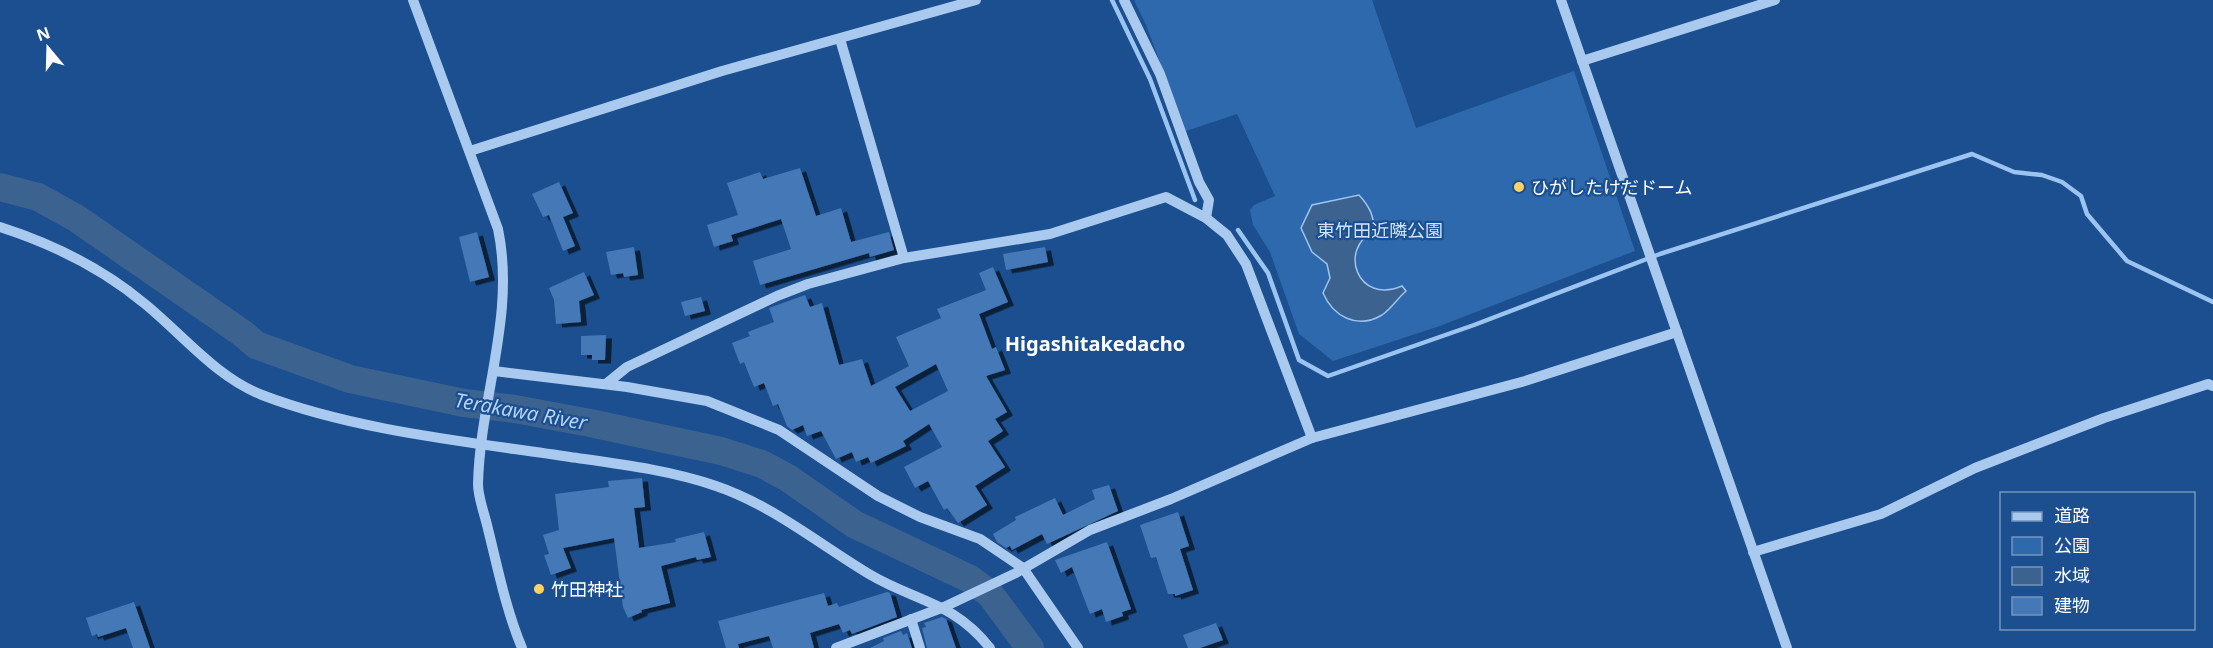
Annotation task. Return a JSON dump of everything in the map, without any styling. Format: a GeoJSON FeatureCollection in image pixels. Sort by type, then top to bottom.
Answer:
{"type":"FeatureCollection","features":[{"type":"Feature","properties":{"kind":"street"},"geometry":{"type":"LineString","coordinates":[[413,0],[498,229],[504,255],[504,290],[478,486],[504,594],[522,648]]}},
{"type":"Feature","properties":{"kind":"street"},"geometry":{"type":"LineString","coordinates":[[470,151],[722,71],[976,0]]}},
{"type":"Feature","properties":{"kind":"street"},"geometry":{"type":"LineString","coordinates":[[1124,0],[1160,74],[1199,182],[1209,200],[1206,218]]}},
{"type":"Feature","properties":{"kind":"street"},"geometry":{"type":"LineString","coordinates":[[1560,0],[1787,648]]}},
{"type":"Feature","properties":{"kind":"street"},"geometry":{"type":"LineString","coordinates":[[1582,61],[1775,0]]}},
{"type":"Feature","properties":{"kind":"street"},"geometry":{"type":"LineString","coordinates":[[840,39],[904,258]]}},
{"type":"Feature","properties":{"kind":"street"},"geometry":{"type":"LineString","coordinates":[[606,384],[627,367],[777,296],[808,284],[904,258],[1050,234],[1166,197],[1206,218],[1227,235],[1246,264],[1312,438]]}},
{"type":"Feature","properties":{"kind":"street"},"geometry":{"type":"LineString","coordinates":[[0,227],[45,242],[100,270],[144,303],[236,383],[318,415],[629,465],[679,475],[719,487],[798,527],[872,576],[948,605],[990,648]]}},
{"type":"Feature","properties":{"kind":"street"},"geometry":{"type":"LineString","coordinates":[[836,648],[948,605],[1020,571],[1090,530],[1200,487],[1312,438],[1525,381],[1677,332]]}},
{"type":"Feature","properties":{"kind":"street"},"geometry":{"type":"LineString","coordinates":[[494,373],[606,384],[707,401],[769,426],[878,496],[920,517],[972,536],[1020,571],[1078,648]]}},
{"type":"Feature","properties":{"kind":"street"},"geometry":{"type":"LineString","coordinates":[[1753,552],[1881,514],[1975,468],[2072,430],[2198,388],[2213,386]]}},
{"type":"Feature","properties":{"kind":"street"},"geometry":{"type":"LineString","coordinates":[[911,620],[920,648]]}},
{"type":"Feature","properties":{"kind":"green space","name":"東竹田近隣公園"},"geometry":{"type":"Polygon","coordinates":[[[1134,0],[1372,0],[1416,128],[1574,71],[1635,251],[1437,327],[1333,361],[1299,334],[1270,252],[1253,225],[1250,210],[1254,205],[1275,196],[1237,114],[1186,131],[1146,25],[1134,0]]]}},
{"type":"Feature","properties":{"kind":"water"},"geometry":{"type":"Polygon","coordinates":[[[1359,195],[1371,212],[1374,231],[1363,239],[1357,250],[1355,261],[1358,272],[1364,282],[1374,288],[1386,290],[1402,286],[1406,291],[1382,315],[1364,321],[1355,321],[1339,314],[1327,301],[1323,293],[1330,278],[1327,264],[1312,252],[1301,228],[1312,205],[1359,195]]]}},
{"type":"Feature","properties":{"kind":"building"},"geometry":{"type":"Polygon","coordinates":[[[800,168],[816,216],[841,208],[851,242],[889,232],[894,250],[870,257],[869,253],[760,285],[753,261],[791,249],[781,219],[731,235],[733,241],[714,247],[707,225],[738,215],[727,183],[760,172],[763,179],[800,168]]]}},
{"type":"Feature","properties":{"kind":"building"},"geometry":{"type":"Polygon","coordinates":[[[559,182],[573,213],[563,217],[575,246],[563,251],[549,215],[543,217],[532,194],[559,182]]]}},
{"type":"Feature","properties":{"kind":"building"},"geometry":{"type":"Polygon","coordinates":[[[477,232],[489,277],[470,282],[459,237],[477,232]]]}},
{"type":"Feature","properties":{"kind":"building"},"geometry":{"type":"Polygon","coordinates":[[[634,247],[638,275],[624,277],[623,273],[611,275],[606,252],[634,247]]]}},
{"type":"Feature","properties":{"kind":"building"},"geometry":{"type":"Polygon","coordinates":[[[1045,247],[1048,262],[1006,270],[1003,254],[1045,247]]]}},
{"type":"Feature","properties":{"kind":"building"},"geometry":{"type":"Polygon","coordinates":[[[993,267],[1008,302],[979,314],[992,349],[996,347],[1005,370],[986,376],[1007,412],[995,419],[1003,431],[988,441],[1005,467],[975,486],[987,505],[958,523],[947,508],[944,510],[928,481],[915,488],[904,467],[942,447],[929,424],[903,441],[906,446],[871,463],[868,457],[856,462],[852,452],[836,459],[821,431],[807,436],[803,425],[792,430],[787,426],[778,404],[773,406],[764,383],[754,387],[744,362],[740,364],[732,343],[750,336],[748,332],[774,322],[769,308],[805,295],[810,307],[822,303],[839,365],[862,359],[871,386],[909,366],[896,337],[941,318],[937,309],[986,290],[979,273],[993,267]],[[936,364],[895,387],[910,411],[948,391],[936,364]]]}},
{"type":"Feature","properties":{"kind":"building"},"geometry":{"type":"Polygon","coordinates":[[[584,272],[594,295],[579,301],[581,322],[556,324],[554,300],[549,288],[584,272]]]}},
{"type":"Feature","properties":{"kind":"building"},"geometry":{"type":"Polygon","coordinates":[[[701,297],[705,311],[685,316],[681,302],[701,297]]]}},
{"type":"Feature","properties":{"kind":"building"},"geometry":{"type":"Polygon","coordinates":[[[606,335],[605,360],[592,360],[592,355],[581,355],[581,336],[606,335]]]}},
{"type":"Feature","properties":{"kind":"building"},"geometry":{"type":"Polygon","coordinates":[[[642,478],[645,507],[634,508],[639,548],[676,542],[675,539],[704,532],[711,557],[697,560],[696,557],[661,566],[670,603],[641,610],[642,612],[628,618],[623,607],[614,538],[563,548],[571,568],[551,575],[544,555],[549,554],[543,535],[559,530],[555,494],[609,487],[608,481],[642,478]]]}},
{"type":"Feature","properties":{"kind":"building"},"geometry":{"type":"Polygon","coordinates":[[[1109,485],[1118,511],[1047,544],[1042,534],[1012,550],[1010,546],[1006,548],[997,542],[993,534],[1016,520],[1015,517],[1055,498],[1063,515],[1095,499],[1092,490],[1109,485]]]}},
{"type":"Feature","properties":{"kind":"building"},"geometry":{"type":"Polygon","coordinates":[[[1178,512],[1189,546],[1180,549],[1193,590],[1175,596],[1175,594],[1168,594],[1156,557],[1151,558],[1140,525],[1178,512]]]}},
{"type":"Feature","properties":{"kind":"building"},"geometry":{"type":"Polygon","coordinates":[[[1107,542],[1131,609],[1122,612],[1123,616],[1106,622],[1102,609],[1090,614],[1072,567],[1061,573],[1055,560],[1107,542]]]}},
{"type":"Feature","properties":{"kind":"building"},"geometry":{"type":"Polygon","coordinates":[[[824,593],[828,606],[837,603],[839,607],[890,593],[897,617],[852,634],[850,630],[843,633],[839,624],[810,633],[814,648],[773,648],[769,636],[738,644],[739,648],[726,648],[718,621],[824,593]]]}},
{"type":"Feature","properties":{"kind":"building"},"geometry":{"type":"Polygon","coordinates":[[[134,602],[150,648],[133,648],[126,628],[98,637],[97,634],[92,636],[86,618],[134,602]]]}},
{"type":"Feature","properties":{"kind":"building"},"geometry":{"type":"Polygon","coordinates":[[[942,617],[946,619],[956,648],[927,648],[922,628],[926,627],[924,623],[942,617]]]}},
{"type":"Feature","properties":{"kind":"building"},"geometry":{"type":"Polygon","coordinates":[[[1216,623],[1223,640],[1200,648],[1188,648],[1183,635],[1216,623]]]}},
{"type":"Feature","properties":{"kind":"building"},"geometry":{"type":"Polygon","coordinates":[[[901,631],[903,635],[907,633],[912,648],[870,648],[884,641],[883,638],[901,631]]]}},
{"type":"Feature","properties":{"kind":"waterway"},"geometry":{"type":"LineString","coordinates":[[1112,0],[1150,79],[1195,200]]}},
{"type":"Feature","properties":{"kind":"waterway"},"geometry":{"type":"LineString","coordinates":[[1238,230],[1268,273],[1299,360],[1328,376],[1474,325],[1660,254],[1972,154],[2014,172],[2042,175],[2062,182],[2081,196],[2087,214],[2127,261],[2213,302]]}},
{"type":"Feature","properties":{"kind":"waterway","name":"Terakawa River"},"geometry":{"type":"LineString","coordinates":[[0,187],[38,197],[76,218],[256,345],[350,379],[464,403],[515,409],[590,423],[721,451],[762,464],[788,478],[854,524],[970,579],[990,594],[1030,648]]}},
{"type":"Feature","properties":{"kind":"place","name":"ひがしたけだドーム"},"geometry":{"type":"Point","coordinates":[1519,187]}},
{"type":"Feature","properties":{"kind":"place","name":"竹田神社"},"geometry":{"type":"Point","coordinates":[539,589]}},
{"type":"Feature","properties":{"kind":"district","name":"Higashitakedacho"},"geometry":{"type":"Point","coordinates":[1095,343]}}]}
